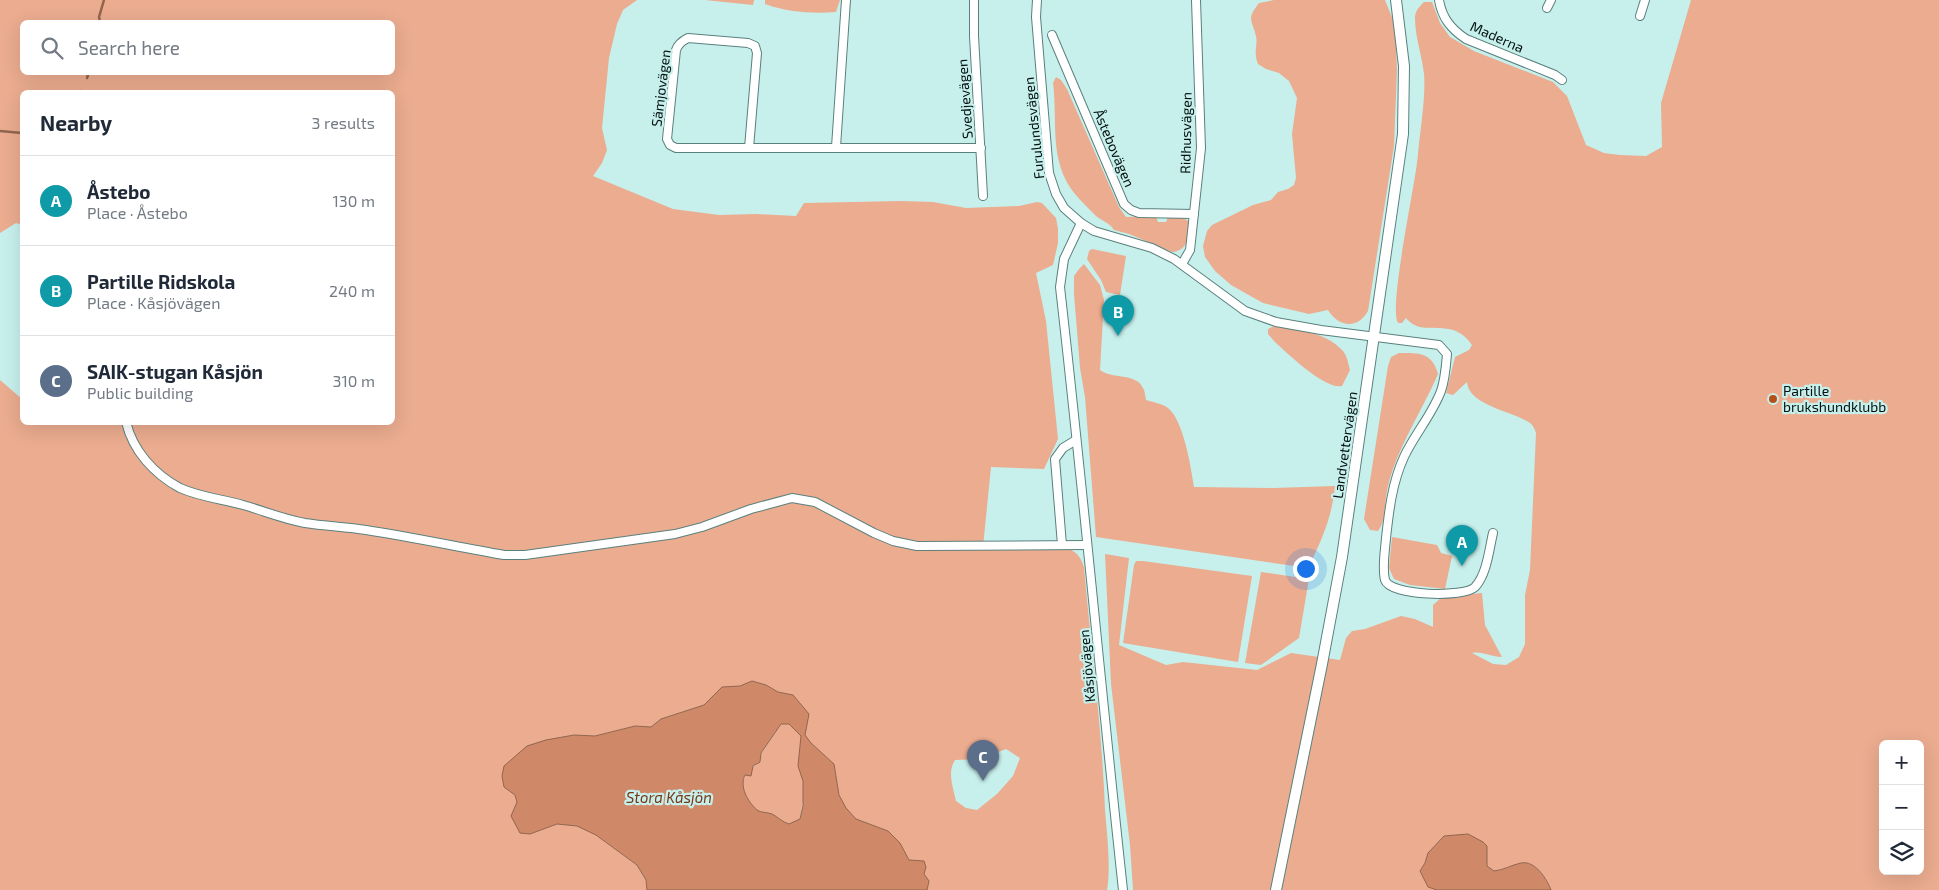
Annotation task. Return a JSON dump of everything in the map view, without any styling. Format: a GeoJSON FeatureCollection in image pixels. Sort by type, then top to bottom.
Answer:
{"type":"FeatureCollection","features":[{"type":"Feature","properties":{"kind":"street"},"geometry":{"type":"LineString","coordinates":[[836,147],[846,0]]}},
{"type":"Feature","properties":{"kind":"street","name":"Svedjevägen"},"geometry":{"type":"LineString","coordinates":[[974,0],[974,36],[983,196]]}},
{"type":"Feature","properties":{"kind":"street","name":"Furulundsvägen"},"geometry":{"type":"LineString","coordinates":[[1037,0],[1036,17],[1049,173],[1056,194],[1064,208],[1081,223],[1094,231],[1152,248],[1182,264],[1237,306],[1260,318],[1321,330],[1439,344],[1447,354],[1446,370],[1441,390],[1409,447],[1393,490],[1385,556],[1385,579],[1387,584],[1415,592],[1444,594],[1471,590],[1481,576],[1487,561],[1493,533]]}},
{"type":"Feature","properties":{"kind":"street","name":"Ridhusvägen"},"geometry":{"type":"LineString","coordinates":[[1182,264],[1190,250],[1201,148],[1196,0]]}},
{"type":"Feature","properties":{"kind":"street","name":"Landvettervägen"},"geometry":{"type":"LineString","coordinates":[[1276,890],[1338,580],[1403,134],[1404,66],[1396,0]]}},
{"type":"Feature","properties":{"kind":"street","name":"Maderna"},"geometry":{"type":"LineString","coordinates":[[1440,0],[1446,20],[1457,33],[1466,39],[1555,75],[1562,80]]}},
{"type":"Feature","properties":{"kind":"street"},"geometry":{"type":"LineString","coordinates":[[1640,16],[1645,0]]}},
{"type":"Feature","properties":{"kind":"street","name":"Åstebovägen"},"geometry":{"type":"LineString","coordinates":[[1052,35],[1127,208],[1139,213],[1194,214]]}},
{"type":"Feature","properties":{"kind":"street","name":"Sämjovägen"},"geometry":{"type":"LineString","coordinates":[[750,148],[757,53],[755,46],[748,43],[688,38],[684,40],[676,50],[668,142],[676,148],[750,148],[836,147],[981,148]]}},
{"type":"Feature","properties":{"kind":"street","name":"Kåsjövägen"},"geometry":{"type":"LineString","coordinates":[[1081,223],[1064,259],[1060,287],[1123,890]]}},
{"type":"Feature","properties":{"kind":"street"},"geometry":{"type":"LineString","coordinates":[[127,425],[132,442],[152,467],[179,487],[193,493],[305,523],[365,530],[504,555],[525,555],[675,534],[702,527],[751,509],[792,498],[816,502],[874,533],[894,541],[917,546],[1087,545]]}},
{"type":"Feature","properties":{"kind":"street"},"geometry":{"type":"LineString","coordinates":[[1062,546],[1055,459],[1063,448],[1076,440]]}},
{"type":"Feature","properties":{"kind":"shaded area"},"geometry":{"type":"Polygon","coordinates":[[[0,0],[637,0],[623,10],[617,24],[609,58],[602,128],[607,150],[602,163],[593,176],[673,209],[719,215],[796,216],[804,203],[901,201],[933,202],[966,208],[1042,203],[1056,218],[1058,229],[1058,243],[1053,265],[1036,273],[1046,321],[1058,439],[1044,469],[991,467],[983,547],[1069,549],[1077,554],[1083,564],[1101,749],[1109,871],[1107,890],[927,890],[929,882],[909,860],[900,843],[888,831],[856,819],[846,808],[839,795],[834,764],[811,743],[801,748],[799,756],[804,789],[800,819],[789,824],[772,814],[759,811],[750,804],[743,791],[744,778],[760,762],[761,754],[781,724],[789,724],[793,695],[778,692],[766,685],[753,681],[740,686],[722,687],[704,705],[661,719],[651,727],[635,726],[595,736],[574,735],[515,795],[517,802],[511,816],[530,834],[557,824],[577,826],[596,835],[637,865],[646,881],[647,890],[0,890],[0,380],[20,397],[20,425],[395,425],[395,90],[20,90],[20,224],[16,223],[0,233],[0,0]],[[1006,749],[980,759],[955,760],[951,775],[956,801],[966,808],[977,810],[997,794],[1013,776],[1020,758],[1006,749]]]}},
{"type":"Feature","properties":{"kind":"shaded area"},"geometry":{"type":"Polygon","coordinates":[[[705,0],[754,0],[753,5],[705,0]]]}},
{"type":"Feature","properties":{"kind":"shaded area"},"geometry":{"type":"Polygon","coordinates":[[[765,0],[840,0],[836,12],[818,13],[782,9],[765,4],[765,0]]]}},
{"type":"Feature","properties":{"kind":"shaded area"},"geometry":{"type":"Polygon","coordinates":[[[1274,0],[1385,0],[1395,25],[1397,70],[1394,146],[1368,311],[1364,317],[1354,323],[1348,324],[1337,320],[1328,310],[1309,314],[1263,303],[1231,285],[1215,271],[1205,257],[1203,246],[1207,231],[1212,225],[1253,205],[1271,200],[1278,192],[1294,185],[1296,178],[1292,134],[1297,98],[1289,81],[1279,73],[1258,64],[1256,36],[1251,20],[1252,13],[1259,3],[1274,0]]]}},
{"type":"Feature","properties":{"kind":"shaded area"},"geometry":{"type":"Polygon","coordinates":[[[1691,0],[1939,0],[1939,890],[1551,890],[1547,880],[1531,864],[1521,863],[1494,871],[1487,866],[1487,846],[1468,834],[1444,836],[1428,853],[1420,871],[1428,886],[1437,890],[1133,890],[1130,845],[1111,684],[1105,554],[1129,558],[1119,645],[1166,665],[1183,662],[1257,670],[1291,653],[1340,660],[1346,638],[1352,631],[1365,629],[1401,616],[1415,619],[1433,627],[1433,605],[1442,597],[1482,593],[1485,625],[1502,657],[1472,653],[1493,664],[1506,665],[1519,657],[1525,644],[1525,595],[1530,570],[1535,430],[1531,424],[1522,419],[1475,397],[1467,382],[1453,395],[1446,393],[1455,357],[1469,350],[1472,345],[1464,336],[1455,331],[1421,327],[1413,324],[1406,318],[1402,323],[1398,323],[1396,312],[1399,270],[1416,169],[1424,103],[1424,74],[1415,25],[1415,16],[1418,9],[1424,2],[1432,2],[1440,23],[1450,37],[1474,51],[1553,82],[1567,96],[1586,145],[1604,153],[1646,156],[1662,147],[1661,103],[1691,0]]]}},
{"type":"Feature","properties":{"kind":"shaded area"},"geometry":{"type":"Polygon","coordinates":[[[1056,77],[1061,80],[1067,89],[1119,207],[1126,217],[1156,216],[1158,222],[1166,222],[1168,217],[1185,219],[1190,223],[1189,233],[1187,242],[1181,249],[1172,252],[1129,234],[1114,230],[1096,216],[1075,194],[1061,168],[1057,154],[1053,83],[1056,77]]]}},
{"type":"Feature","properties":{"kind":"shaded area"},"geometry":{"type":"Polygon","coordinates":[[[1092,249],[1126,256],[1120,295],[1106,292],[1101,280],[1087,259],[1089,251],[1092,249]]]}},
{"type":"Feature","properties":{"kind":"shaded area"},"geometry":{"type":"Polygon","coordinates":[[[1084,264],[1100,285],[1104,300],[1100,370],[1105,373],[1135,380],[1144,389],[1146,400],[1168,408],[1174,414],[1186,445],[1194,487],[1274,488],[1335,486],[1326,528],[1308,568],[1096,537],[1085,397],[1080,368],[1074,294],[1074,276],[1084,264]]]}},
{"type":"Feature","properties":{"kind":"shaded area"},"geometry":{"type":"Polygon","coordinates":[[[1274,326],[1319,335],[1335,343],[1346,356],[1350,370],[1342,386],[1335,386],[1326,382],[1306,370],[1268,334],[1268,329],[1274,326]]]}},
{"type":"Feature","properties":{"kind":"shaded area"},"geometry":{"type":"Polygon","coordinates":[[[1399,353],[1424,355],[1432,361],[1438,374],[1392,471],[1381,526],[1378,531],[1370,530],[1364,519],[1388,366],[1391,357],[1399,353]]]}},
{"type":"Feature","properties":{"kind":"shaded area"},"geometry":{"type":"Polygon","coordinates":[[[1392,537],[1437,545],[1441,553],[1452,556],[1445,589],[1410,585],[1394,579],[1389,568],[1392,537]]]}},
{"type":"Feature","properties":{"kind":"shaded area"},"geometry":{"type":"Polygon","coordinates":[[[1136,561],[1252,576],[1238,662],[1123,643],[1136,561]]]}},
{"type":"Feature","properties":{"kind":"shaded area"},"geometry":{"type":"Polygon","coordinates":[[[1261,572],[1309,579],[1299,638],[1261,665],[1245,663],[1261,572]]]}},
{"type":"Feature","properties":{"kind":"water","name":"Stora Kåsjön"},"geometry":{"type":"Polygon","coordinates":[[[752,681],[766,685],[778,692],[793,695],[809,714],[805,735],[834,764],[839,795],[846,808],[856,819],[888,831],[900,843],[909,860],[924,861],[926,867],[924,874],[929,881],[927,890],[647,890],[646,880],[637,865],[596,835],[577,826],[557,824],[530,834],[520,833],[511,816],[517,802],[515,795],[504,787],[502,776],[504,766],[527,746],[546,740],[574,735],[595,736],[635,726],[651,727],[661,719],[704,705],[722,687],[740,686],[752,681]],[[781,724],[761,753],[760,762],[753,766],[751,776],[745,775],[743,784],[750,803],[757,810],[772,814],[789,824],[800,819],[803,806],[803,781],[798,766],[801,736],[789,724],[781,724]]]}},
{"type":"Feature","properties":{"kind":"water"},"geometry":{"type":"Polygon","coordinates":[[[1468,834],[1487,846],[1487,866],[1494,871],[1521,863],[1531,864],[1540,871],[1551,890],[1437,890],[1428,887],[1420,871],[1428,853],[1444,836],[1468,834]]]}},
{"type":"Feature","properties":{"kind":"waterway"},"geometry":{"type":"LineString","coordinates":[[100,20],[104,0]]}},
{"type":"Feature","properties":{"kind":"waterway"},"geometry":{"type":"LineString","coordinates":[[0,131],[20,133]]}},
{"type":"Feature","properties":{"kind":"place","name":"Partille Ridskola"},"geometry":{"type":"Point","coordinates":[1118,336]}},
{"type":"Feature","properties":{"kind":"place","name":"Partille brukshundklubb"},"geometry":{"type":"Point","coordinates":[1773,399]}},
{"type":"Feature","properties":{"kind":"place","name":"Åstebo"},"geometry":{"type":"Point","coordinates":[1462,566]}},
{"type":"Feature","properties":{"kind":"place","name":"SAIK-stugan Kåsjön"},"geometry":{"type":"Point","coordinates":[983,781]}}]}
